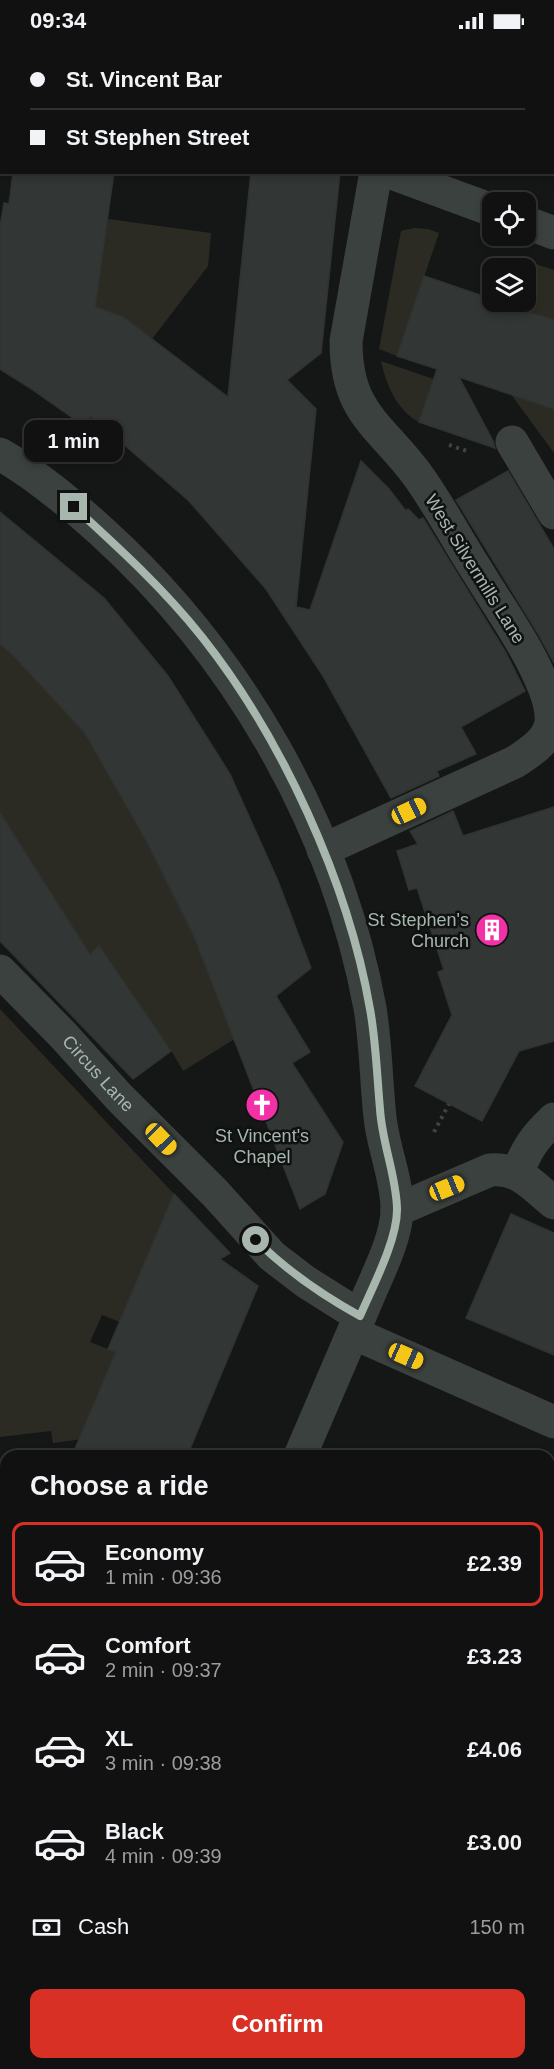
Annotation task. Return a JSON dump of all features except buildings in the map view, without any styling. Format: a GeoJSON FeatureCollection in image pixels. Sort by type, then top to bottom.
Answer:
{"type":"FeatureCollection","features":[{"type":"Feature","properties":{"kind":"street","name":"West Silvermills Lane"},"geometry":{"type":"LineString","coordinates":[[323,850],[515,762],[532,751],[545,736],[551,723],[545,688],[525,649],[416,473],[374,425],[357,401],[346,363],[346,341],[376,174]]}},
{"type":"Feature","properties":{"kind":"street"},"geometry":{"type":"LineString","coordinates":[[394,174],[482,207]]}},
{"type":"Feature","properties":{"kind":"street"},"geometry":{"type":"LineString","coordinates":[[536,226],[554,233]]}},
{"type":"Feature","properties":{"kind":"street"},"geometry":{"type":"LineString","coordinates":[[512,442],[554,513]]}},
{"type":"Feature","properties":{"kind":"street"},"geometry":{"type":"LineString","coordinates":[[0,454],[32,474],[74,507],[125,553],[202,638],[270,738],[323,850],[346,915],[370,1010],[377,1063],[380,1119],[397,1210],[386,1253],[303,1450]]}},
{"type":"Feature","properties":{"kind":"street","name":"Circus Lane"},"geometry":{"type":"LineString","coordinates":[[0,971],[272,1256],[333,1301],[357,1325],[554,1422]]}},
{"type":"Feature","properties":{"kind":"street"},"geometry":{"type":"LineString","coordinates":[[517,1174],[525,1153],[535,1137],[554,1119]]}},
{"type":"Feature","properties":{"kind":"street"},"geometry":{"type":"LineString","coordinates":[[397,1210],[490,1170],[508,1169],[554,1203]]}},
{"type":"Feature","properties":{"kind":"path"},"geometry":{"type":"LineString","coordinates":[[405,461],[441,442],[481,456],[512,442]]}},
{"type":"Feature","properties":{"kind":"path"},"geometry":{"type":"LineString","coordinates":[[434,1132],[448,1104]]}},
{"type":"Feature","properties":{"kind":"shaded area"},"geometry":{"type":"Polygon","coordinates":[[[108,219],[211,233],[208,266],[152,339],[93,316],[108,219]]]}},
{"type":"Feature","properties":{"kind":"shaded area"},"geometry":{"type":"Polygon","coordinates":[[[414,228],[439,233],[397,356],[379,349],[401,231],[414,228]]]}},
{"type":"Feature","properties":{"kind":"shaded area"},"geometry":{"type":"Polygon","coordinates":[[[536,264],[554,270],[554,320],[528,312],[536,312],[536,264]]]}},
{"type":"Feature","properties":{"kind":"shaded area"},"geometry":{"type":"Polygon","coordinates":[[[381,361],[442,382],[419,422],[404,411],[394,396],[381,361]]]}},
{"type":"Feature","properties":{"kind":"shaded area"},"geometry":{"type":"Polygon","coordinates":[[[511,394],[554,409],[554,453],[511,394]]]}},
{"type":"Feature","properties":{"kind":"shaded area"},"geometry":{"type":"Polygon","coordinates":[[[0,644],[85,733],[139,826],[178,903],[194,936],[227,1021],[249,1030],[183,1071],[171,1050],[99,947],[89,955],[0,813],[0,644]]]}},
{"type":"Feature","properties":{"kind":"shaded area"},"geometry":{"type":"Polygon","coordinates":[[[0,1009],[174,1194],[120,1322],[102,1315],[90,1342],[108,1349],[120,1343],[94,1406],[90,1438],[53,1443],[51,1431],[0,1437],[0,1009]]]}},
{"type":"Feature","properties":{"kind":"place","name":"St Stephen's Church"},"geometry":{"type":"Point","coordinates":[492,930]}},
{"type":"Feature","properties":{"kind":"place","name":"St Vincent's Chapel"},"geometry":{"type":"Point","coordinates":[262,1105]}},
{"type":"Feature","properties":{"kind":"route"},"geometry":{"type":"LineString","coordinates":[[74,507],[125,553],[202,638],[270,738],[323,850],[346,915],[364,980],[375,1045],[380,1119],[397,1210],[386,1253],[360,1316],[333,1301],[297,1276],[256,1240]]}}]}
